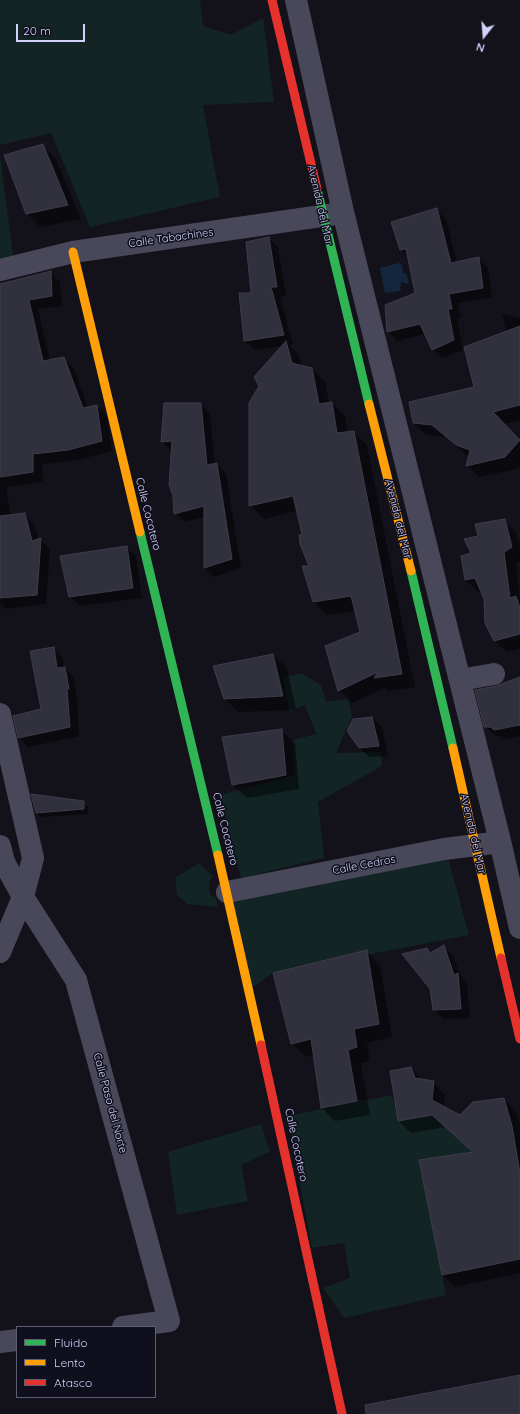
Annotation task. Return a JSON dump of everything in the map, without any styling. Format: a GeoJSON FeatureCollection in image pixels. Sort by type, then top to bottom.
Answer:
{"type":"FeatureCollection","features":[{"type":"Feature","properties":{"kind":"street","name":"Avenida del Mar"},"geometry":{"type":"LineString","coordinates":[[272,0],[333,214],[460,680],[500,842],[515,881],[520,928]]}},
{"type":"Feature","properties":{"kind":"street","name":"Avenida del Mar"},"geometry":{"type":"LineString","coordinates":[[296,0],[333,214],[520,1039]]}},
{"type":"Feature","properties":{"kind":"street","name":"Calle Tabachines"},"geometry":{"type":"LineString","coordinates":[[0,270],[73,252],[333,214]]}},
{"type":"Feature","properties":{"kind":"street","name":"Calle Cocotero"},"geometry":{"type":"LineString","coordinates":[[73,252],[228,892],[342,1414]]}},
{"type":"Feature","properties":{"kind":"street"},"geometry":{"type":"LineString","coordinates":[[460,680],[494,674]]}},
{"type":"Feature","properties":{"kind":"street"},"geometry":{"type":"LineString","coordinates":[[0,952],[23,897],[33,858],[1,728]]}},
{"type":"Feature","properties":{"kind":"street","name":"Calle Cedros"},"geometry":{"type":"LineString","coordinates":[[228,892],[444,849],[500,842]]}},
{"type":"Feature","properties":{"kind":"street","name":"Calle Paso del Norte"},"geometry":{"type":"LineString","coordinates":[[0,846],[4,862],[23,897],[76,980],[169,1321],[131,1326]]}},
{"type":"Feature","properties":{"kind":"street"},"geometry":{"type":"LineString","coordinates":[[485,887],[515,881]]}},
{"type":"Feature","properties":{"kind":"street"},"geometry":{"type":"LineString","coordinates":[[0,1342],[16,1340]]}},
{"type":"Feature","properties":{"kind":"shaded area"},"geometry":{"type":"Polygon","coordinates":[[[0,0],[200,0],[203,26],[231,35],[263,18],[274,102],[203,105],[220,197],[90,227],[51,133],[0,145],[0,0]]]}},
{"type":"Feature","properties":{"kind":"shaded area"},"geometry":{"type":"Polygon","coordinates":[[[0,155],[14,263],[0,265],[0,155]]]}},
{"type":"Feature","properties":{"kind":"shaded area"},"geometry":{"type":"Polygon","coordinates":[[[302,673],[321,685],[326,702],[348,699],[352,716],[336,753],[381,752],[382,766],[318,802],[324,858],[241,878],[220,795],[295,775],[293,740],[316,734],[305,705],[289,712],[283,677],[302,673]]]}},
{"type":"Feature","properties":{"kind":"shaded area"},"geometry":{"type":"Polygon","coordinates":[[[446,850],[469,935],[273,973],[252,988],[229,892],[446,850]]]}},
{"type":"Feature","properties":{"kind":"shaded area"},"geometry":{"type":"Polygon","coordinates":[[[199,863],[213,876],[209,883],[210,894],[216,898],[218,907],[187,904],[177,895],[175,878],[199,863]]]}},
{"type":"Feature","properties":{"kind":"shaded area"},"geometry":{"type":"Polygon","coordinates":[[[392,1095],[398,1121],[432,1115],[475,1154],[419,1160],[446,1295],[344,1318],[323,1288],[350,1278],[344,1243],[312,1248],[287,1116],[392,1095]]]}},
{"type":"Feature","properties":{"kind":"shaded area"},"geometry":{"type":"Polygon","coordinates":[[[261,1124],[270,1152],[241,1165],[248,1201],[177,1215],[168,1152],[261,1124]]]}},
{"type":"Feature","properties":{"kind":"water"},"geometry":{"type":"Polygon","coordinates":[[[399,263],[402,265],[403,273],[406,274],[409,284],[401,282],[400,291],[385,293],[380,268],[399,263]]]}},
{"type":"Feature","properties":{"kind":"building"},"geometry":{"type":"Polygon","coordinates":[[[43,144],[68,205],[26,214],[4,155],[43,144]]]}},
{"type":"Feature","properties":{"kind":"building"},"geometry":{"type":"Polygon","coordinates":[[[437,208],[451,263],[479,257],[483,288],[449,294],[452,309],[448,309],[454,340],[432,350],[420,324],[387,332],[385,305],[415,293],[406,249],[400,250],[391,222],[437,208]]]}},
{"type":"Feature","properties":{"kind":"building"},"geometry":{"type":"Polygon","coordinates":[[[269,237],[277,287],[271,287],[284,335],[244,341],[239,293],[251,293],[246,242],[269,237]]]}},
{"type":"Feature","properties":{"kind":"building"},"geometry":{"type":"Polygon","coordinates":[[[51,271],[52,296],[29,300],[43,361],[64,357],[83,408],[97,405],[102,441],[68,450],[33,454],[33,472],[0,477],[0,284],[51,271]]]}},
{"type":"Feature","properties":{"kind":"building"},"geometry":{"type":"Polygon","coordinates":[[[520,326],[520,405],[493,412],[520,440],[505,457],[466,466],[470,450],[456,445],[432,425],[413,423],[409,402],[474,387],[464,347],[520,326]]]}},
{"type":"Feature","properties":{"kind":"building"},"geometry":{"type":"Polygon","coordinates":[[[286,341],[292,363],[312,368],[319,404],[332,402],[337,433],[354,431],[402,674],[374,678],[378,672],[338,691],[325,646],[360,632],[351,596],[313,602],[302,566],[309,566],[300,544],[299,535],[302,534],[293,496],[249,506],[249,403],[259,386],[254,377],[286,341]]]}},
{"type":"Feature","properties":{"kind":"building"},"geometry":{"type":"Polygon","coordinates":[[[164,403],[201,403],[207,465],[217,463],[232,559],[204,568],[204,506],[174,514],[173,496],[169,485],[172,441],[161,442],[164,403]]]}},
{"type":"Feature","properties":{"kind":"building"},"geometry":{"type":"Polygon","coordinates":[[[25,513],[32,541],[41,538],[37,595],[0,598],[0,516],[25,513]]]}},
{"type":"Feature","properties":{"kind":"building"},"geometry":{"type":"Polygon","coordinates":[[[505,519],[512,547],[504,552],[510,598],[516,596],[520,608],[520,634],[494,641],[485,623],[484,599],[475,578],[465,580],[461,556],[471,553],[464,539],[478,536],[475,524],[505,519]]]}},
{"type":"Feature","properties":{"kind":"building"},"geometry":{"type":"Polygon","coordinates":[[[127,546],[133,588],[69,597],[60,556],[127,546]]]}},
{"type":"Feature","properties":{"kind":"building"},"geometry":{"type":"Polygon","coordinates":[[[54,647],[57,668],[65,667],[69,689],[67,689],[70,727],[18,738],[13,716],[41,709],[30,651],[54,647]]]}},
{"type":"Feature","properties":{"kind":"building"},"geometry":{"type":"Polygon","coordinates":[[[273,654],[283,696],[224,699],[213,666],[273,654]]]}},
{"type":"Feature","properties":{"kind":"building"},"geometry":{"type":"Polygon","coordinates":[[[520,677],[520,725],[494,730],[491,727],[484,727],[475,690],[496,686],[520,677]]]}},
{"type":"Feature","properties":{"kind":"building"},"geometry":{"type":"Polygon","coordinates":[[[372,717],[379,746],[359,748],[347,731],[353,719],[372,717]]]}},
{"type":"Feature","properties":{"kind":"building"},"geometry":{"type":"Polygon","coordinates":[[[282,729],[286,775],[232,785],[222,737],[282,729]]]}},
{"type":"Feature","properties":{"kind":"building"},"geometry":{"type":"Polygon","coordinates":[[[31,794],[84,801],[84,809],[36,813],[31,794]]]}},
{"type":"Feature","properties":{"kind":"building"},"geometry":{"type":"Polygon","coordinates":[[[444,945],[454,975],[458,973],[461,1009],[433,1010],[430,989],[402,954],[427,948],[430,953],[444,945]]]}},
{"type":"Feature","properties":{"kind":"building"},"geometry":{"type":"Polygon","coordinates":[[[367,950],[379,1024],[354,1029],[357,1047],[348,1050],[357,1101],[321,1108],[311,1039],[291,1044],[273,973],[367,950]]]}},
{"type":"Feature","properties":{"kind":"building"},"geometry":{"type":"Polygon","coordinates":[[[411,1067],[415,1078],[434,1081],[432,1100],[460,1115],[473,1102],[504,1098],[512,1126],[520,1173],[520,1259],[442,1275],[419,1160],[473,1152],[432,1115],[398,1121],[390,1071],[411,1067]]]}},
{"type":"Feature","properties":{"kind":"building"},"geometry":{"type":"Polygon","coordinates":[[[520,1375],[520,1414],[366,1414],[365,1405],[520,1375]]]}},
{"type":"Feature","properties":{"kind":"traffic: fast"},"geometry":{"type":"LineString","coordinates":[[317,189],[369,404]]}},
{"type":"Feature","properties":{"kind":"traffic: fast"},"geometry":{"type":"LineString","coordinates":[[140,532],[218,855]]}},
{"type":"Feature","properties":{"kind":"traffic: fast"},"geometry":{"type":"LineString","coordinates":[[411,571],[453,748]]}},
{"type":"Feature","properties":{"kind":"traffic: slow"},"geometry":{"type":"LineString","coordinates":[[73,252],[140,532]]}},
{"type":"Feature","properties":{"kind":"traffic: slow"},"geometry":{"type":"LineString","coordinates":[[369,404],[411,571]]}},
{"type":"Feature","properties":{"kind":"traffic: slow"},"geometry":{"type":"LineString","coordinates":[[453,748],[501,958]]}},
{"type":"Feature","properties":{"kind":"traffic: slow"},"geometry":{"type":"LineString","coordinates":[[218,855],[261,1045]]}},
{"type":"Feature","properties":{"kind":"traffic: jam"},"geometry":{"type":"LineString","coordinates":[[272,0],[317,189]]}},
{"type":"Feature","properties":{"kind":"traffic: jam"},"geometry":{"type":"LineString","coordinates":[[501,958],[520,1039]]}},
{"type":"Feature","properties":{"kind":"traffic: jam"},"geometry":{"type":"LineString","coordinates":[[261,1045],[342,1414]]}}]}
